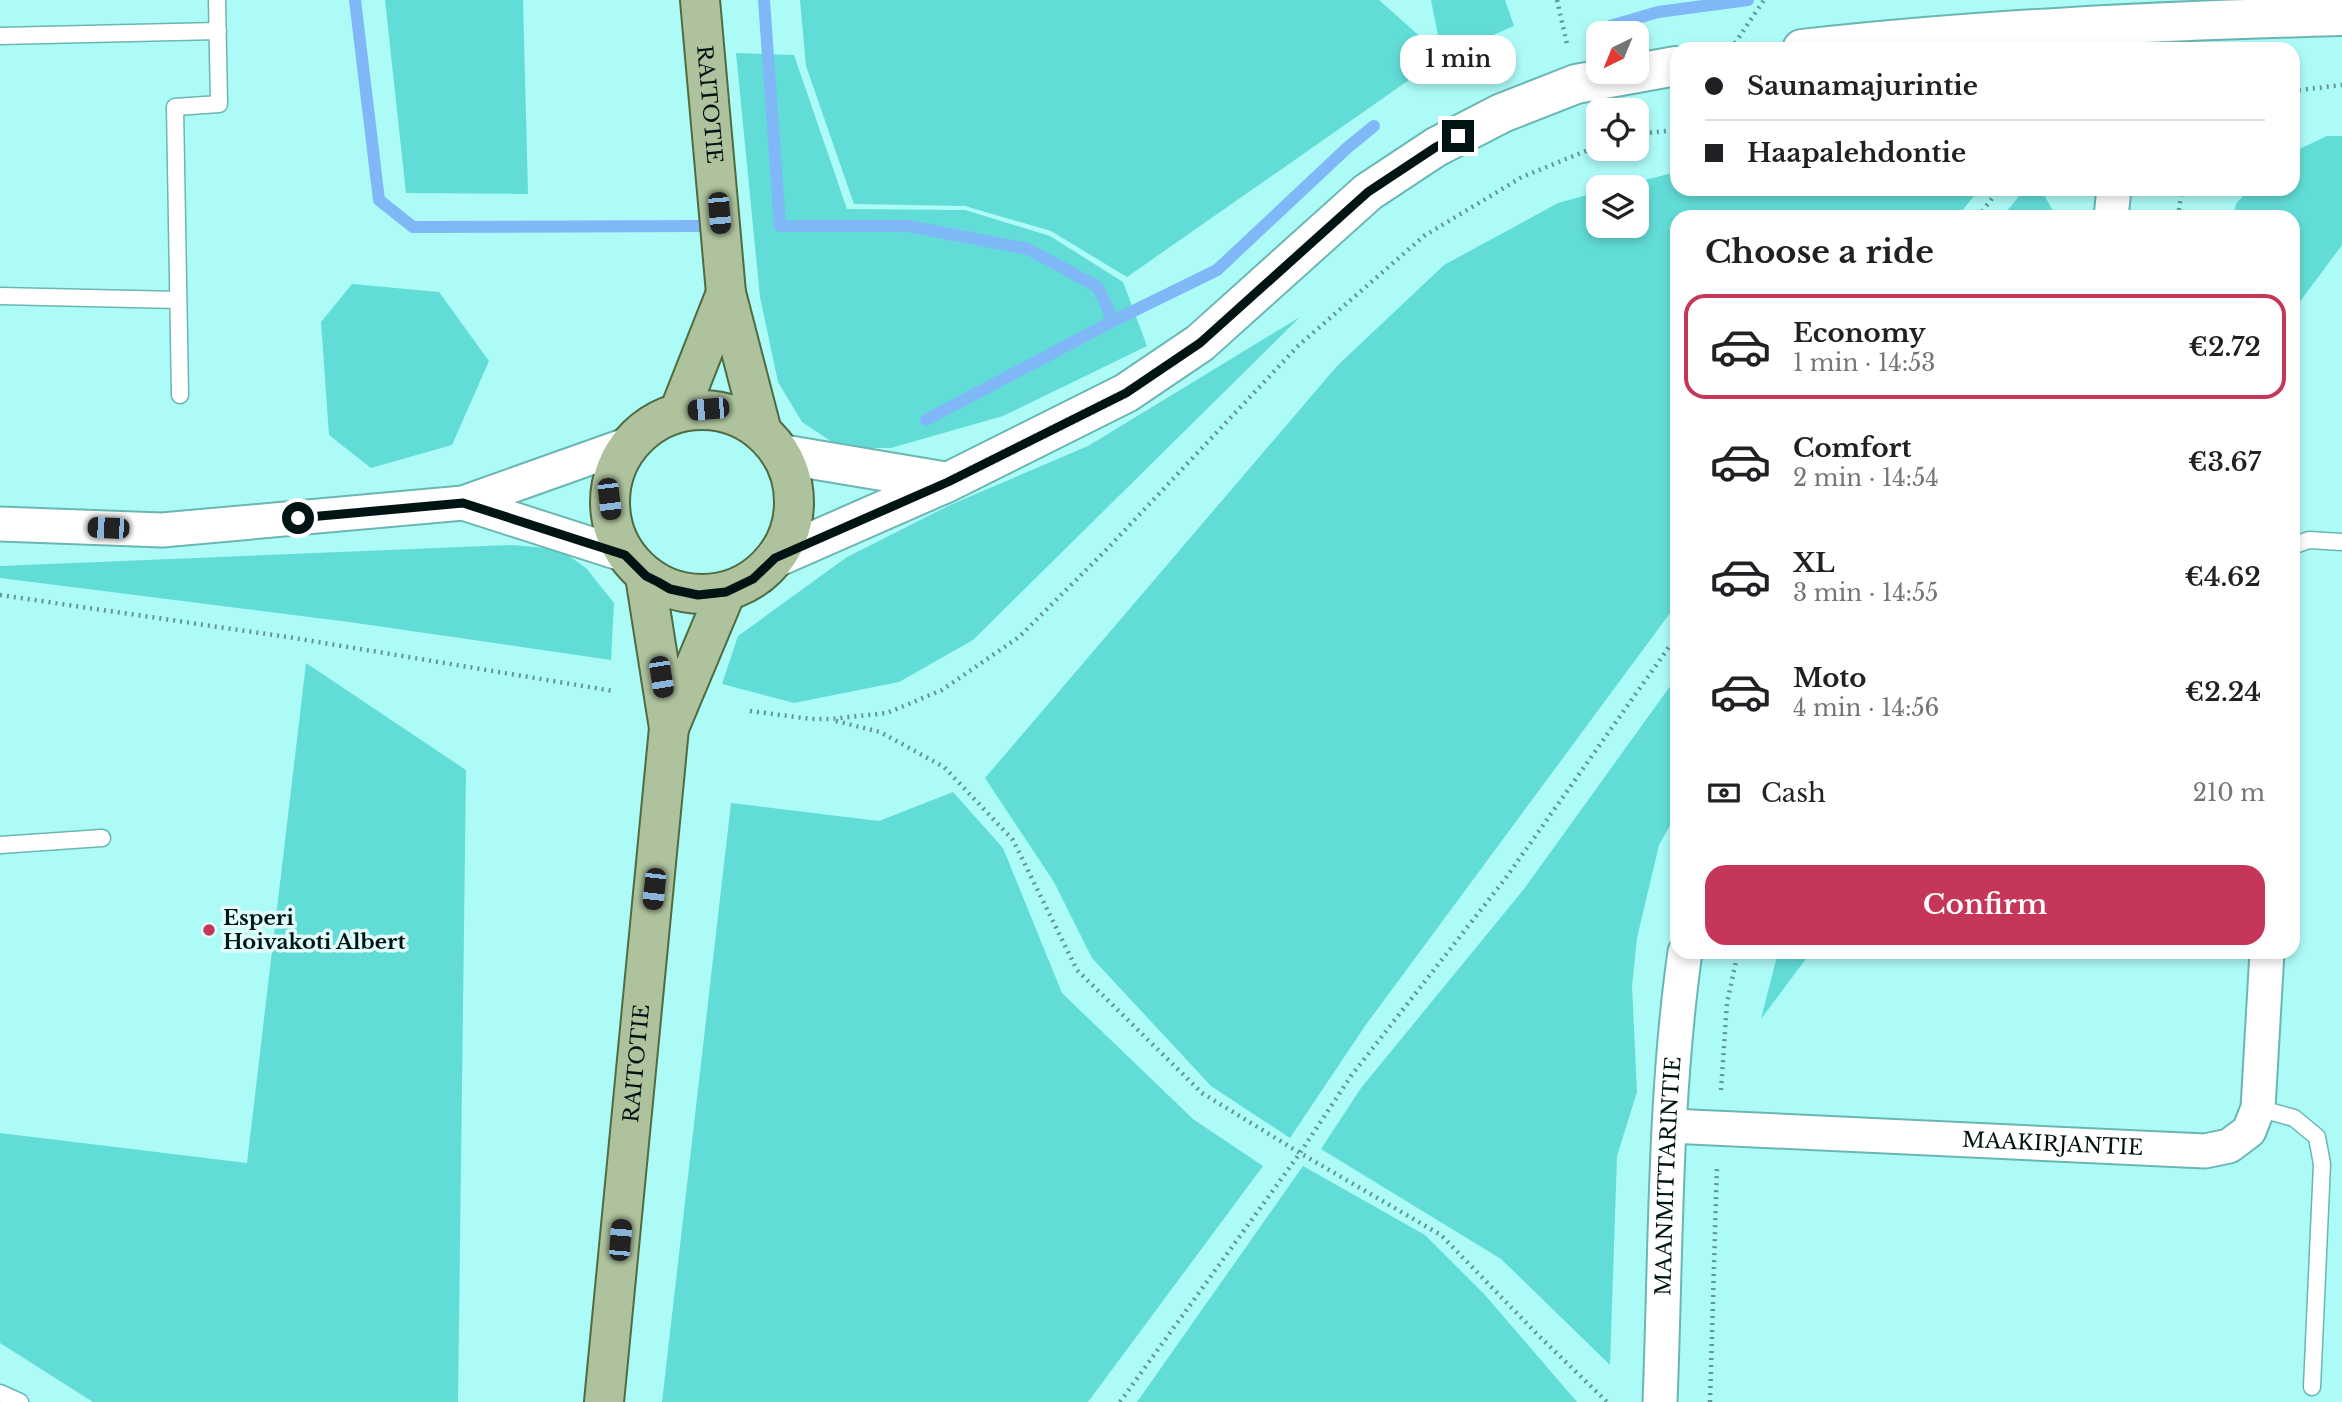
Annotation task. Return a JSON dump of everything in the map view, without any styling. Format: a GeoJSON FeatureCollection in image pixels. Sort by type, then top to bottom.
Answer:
{"type":"FeatureCollection","features":[{"type":"Feature","properties":{"kind":"main road","name":"RAITOTIE"},"geometry":{"type":"LineString","coordinates":[[699,0],[726,293],[772,443]]}},
{"type":"Feature","properties":{"kind":"main road","name":"RAITOTIE"},"geometry":{"type":"LineString","coordinates":[[679,412],[726,293]]}},
{"type":"Feature","properties":{"kind":"main road"},"geometry":{"type":"LineString","coordinates":[[629,444],[651,424],[679,412],[708,409],[737,416],[772,443],[792,480],[794,507],[789,534],[775,558],[753,579],[726,592],[698,595],[670,589],[636,565]]}},
{"type":"Feature","properties":{"kind":"main road","name":"RAITOTIE"},"geometry":{"type":"LineString","coordinates":[[604,1402],[669,727],[636,565],[612,528],[609,499],[614,470],[629,444]]}},
{"type":"Feature","properties":{"kind":"main road","name":"RAITOTIE"},"geometry":{"type":"LineString","coordinates":[[669,727],[726,592]]}},
{"type":"Feature","properties":{"kind":"street"},"geometry":{"type":"LineString","coordinates":[[1868,42],[1896,39],[2133,37],[2342,16]]}},
{"type":"Feature","properties":{"kind":"street"},"geometry":{"type":"LineString","coordinates":[[775,558],[948,482],[1126,393],[1200,343],[1368,192],[1436,147],[1502,113],[1576,84],[1670,67]]}},
{"type":"Feature","properties":{"kind":"street"},"geometry":{"type":"LineString","coordinates":[[772,443],[948,482]]}},
{"type":"Feature","properties":{"kind":"street"},"geometry":{"type":"LineString","coordinates":[[0,524],[162,530],[463,503],[629,444]]}},
{"type":"Feature","properties":{"kind":"street"},"geometry":{"type":"LineString","coordinates":[[463,503],[636,565]]}},
{"type":"Feature","properties":{"kind":"street","name":"MAANMITTARINTIE"},"geometry":{"type":"LineString","coordinates":[[1660,1402],[1676,1012],[1684,959]]}},
{"type":"Feature","properties":{"kind":"street","name":"MAAKIRJANTIE"},"geometry":{"type":"LineString","coordinates":[[1670,1126],[2205,1151],[2229,1146],[2249,1131],[2258,1108],[2267,959]]}},
{"type":"Feature","properties":{"kind":"lane"},"geometry":{"type":"LineString","coordinates":[[180,396],[175,107],[219,104],[217,0]]}},
{"type":"Feature","properties":{"kind":"lane"},"geometry":{"type":"LineString","coordinates":[[0,36],[218,30]]}},
{"type":"Feature","properties":{"kind":"lane"},"geometry":{"type":"LineString","coordinates":[[0,296],[178,300]]}},
{"type":"Feature","properties":{"kind":"lane"},"geometry":{"type":"LineString","coordinates":[[2300,543],[2309,540],[2342,542]]}},
{"type":"Feature","properties":{"kind":"lane"},"geometry":{"type":"LineString","coordinates":[[0,845],[102,838]]}},
{"type":"Feature","properties":{"kind":"lane"},"geometry":{"type":"LineString","coordinates":[[2258,1108],[2294,1118],[2317,1137],[2322,1164],[2312,1387]]}},
{"type":"Feature","properties":{"kind":"lane"},"geometry":{"type":"LineString","coordinates":[[0,1393],[20,1402]]}},
{"type":"Feature","properties":{"kind":"path"},"geometry":{"type":"LineString","coordinates":[[1736,42],[1764,0]]}},
{"type":"Feature","properties":{"kind":"path"},"geometry":{"type":"LineString","coordinates":[[2300,90],[2342,85]]}},
{"type":"Feature","properties":{"kind":"path"},"geometry":{"type":"LineString","coordinates":[[1649,133],[1670,131]]}},
{"type":"Feature","properties":{"kind":"path"},"geometry":{"type":"LineString","coordinates":[[750,710],[811,719],[832,719],[887,713],[942,690],[1020,637],[1108,548],[1298,346],[1424,236],[1522,177],[1586,151]]}},
{"type":"Feature","properties":{"kind":"path"},"geometry":{"type":"LineString","coordinates":[[0,595],[281,636],[613,691]]}},
{"type":"Feature","properties":{"kind":"path"},"geometry":{"type":"LineString","coordinates":[[1120,1402],[1300,1153],[1351,1076],[1505,879],[1670,645]]}},
{"type":"Feature","properties":{"kind":"path"},"geometry":{"type":"LineString","coordinates":[[832,719],[880,732],[944,767],[1013,840],[1076,970],[1202,1093],[1441,1235],[1607,1402]]}},
{"type":"Feature","properties":{"kind":"path"},"geometry":{"type":"LineString","coordinates":[[1710,1402],[1718,1127],[1727,1003],[1736,959]]}},
{"type":"Feature","properties":{"kind":"shaded area"},"geometry":{"type":"Polygon","coordinates":[[[385,0],[523,0],[528,194],[406,193],[385,0]]]}},
{"type":"Feature","properties":{"kind":"shaded area"},"geometry":{"type":"Polygon","coordinates":[[[800,0],[1379,0],[1442,56],[1431,0],[1505,0],[1514,26],[1442,57],[1127,277],[1051,231],[965,206],[854,204],[806,66],[800,0]]]}},
{"type":"Feature","properties":{"kind":"shaded area"},"geometry":{"type":"Polygon","coordinates":[[[736,53],[794,55],[847,209],[965,210],[1050,236],[1123,282],[1147,346],[1003,416],[891,448],[841,448],[802,422],[778,382],[760,297],[736,53]]]}},
{"type":"Feature","properties":{"kind":"shaded area"},"geometry":{"type":"Polygon","coordinates":[[[2327,136],[2342,136],[2342,245],[2300,302],[2300,210],[2235,210],[2243,196],[2300,196],[2300,149],[2327,136]]]}},
{"type":"Feature","properties":{"kind":"shaded area"},"geometry":{"type":"Polygon","coordinates":[[[1670,174],[1670,196],[1974,196],[1963,210],[1670,210],[1670,613],[1365,1026],[1290,1138],[1211,1086],[1092,958],[1054,882],[985,778],[1337,366],[1444,265],[1558,203],[1586,195],[1586,238],[1649,238],[1649,179],[1670,174]]]}},
{"type":"Feature","properties":{"kind":"shaded area"},"geometry":{"type":"Polygon","coordinates":[[[2019,196],[2045,196],[2052,210],[2008,210],[2019,196]]]}},
{"type":"Feature","properties":{"kind":"shaded area"},"geometry":{"type":"Polygon","coordinates":[[[352,284],[439,292],[489,361],[452,445],[371,468],[329,435],[321,322],[352,284]]]}},
{"type":"Feature","properties":{"kind":"shaded area"},"geometry":{"type":"Polygon","coordinates":[[[1300,317],[973,640],[899,682],[794,703],[722,684],[738,636],[847,557],[950,505],[1088,446],[1300,317]]]}},
{"type":"Feature","properties":{"kind":"shaded area"},"geometry":{"type":"Polygon","coordinates":[[[512,545],[559,549],[586,568],[614,603],[611,660],[349,622],[0,578],[0,566],[512,545]]]}},
{"type":"Feature","properties":{"kind":"shaded area"},"geometry":{"type":"Polygon","coordinates":[[[306,663],[466,770],[458,1402],[93,1402],[0,1343],[0,1133],[247,1163],[306,663]]]}},
{"type":"Feature","properties":{"kind":"shaded area"},"geometry":{"type":"Polygon","coordinates":[[[1670,686],[1670,826],[1659,845],[1637,938],[1632,986],[1637,1092],[1617,1156],[1610,1365],[1501,1259],[1321,1149],[1361,1088],[1524,889],[1670,686]]]}},
{"type":"Feature","properties":{"kind":"shaded area"},"geometry":{"type":"Polygon","coordinates":[[[953,792],[1003,848],[1062,993],[1193,1119],[1263,1166],[1088,1402],[662,1402],[731,803],[879,821],[953,792]]]}},
{"type":"Feature","properties":{"kind":"shaded area"},"geometry":{"type":"Polygon","coordinates":[[[1776,959],[1806,959],[1761,1019],[1776,959]]]}},
{"type":"Feature","properties":{"kind":"shaded area"},"geometry":{"type":"Polygon","coordinates":[[[1303,1166],[1425,1235],[1485,1295],[1577,1402],[1137,1402],[1303,1166]]]}},
{"type":"Feature","properties":{"kind":"waterway"},"geometry":{"type":"LineString","coordinates":[[355,0],[379,200],[413,227],[703,226]]}},
{"type":"Feature","properties":{"kind":"waterway"},"geometry":{"type":"LineString","coordinates":[[764,0],[780,226],[908,226],[1028,249],[1098,287],[1113,321]]}},
{"type":"Feature","properties":{"kind":"waterway"},"geometry":{"type":"LineString","coordinates":[[1627,21],[1658,12],[1748,0]]}},
{"type":"Feature","properties":{"kind":"waterway"},"geometry":{"type":"LineString","coordinates":[[926,420],[1113,321],[1217,270],[1374,126]]}},
{"type":"Feature","properties":{"kind":"place","name":"Esperi Hoivakoti Albert"},"geometry":{"type":"Point","coordinates":[209,930]}},
{"type":"Feature","properties":{"kind":"route"},"geometry":{"type":"LineString","coordinates":[[298,518],[463,503],[625,555],[646,576],[670,589],[698,595],[726,592],[753,579],[775,558],[948,482],[1126,393],[1200,343],[1368,192],[1436,147],[1458,136]]}}]}
